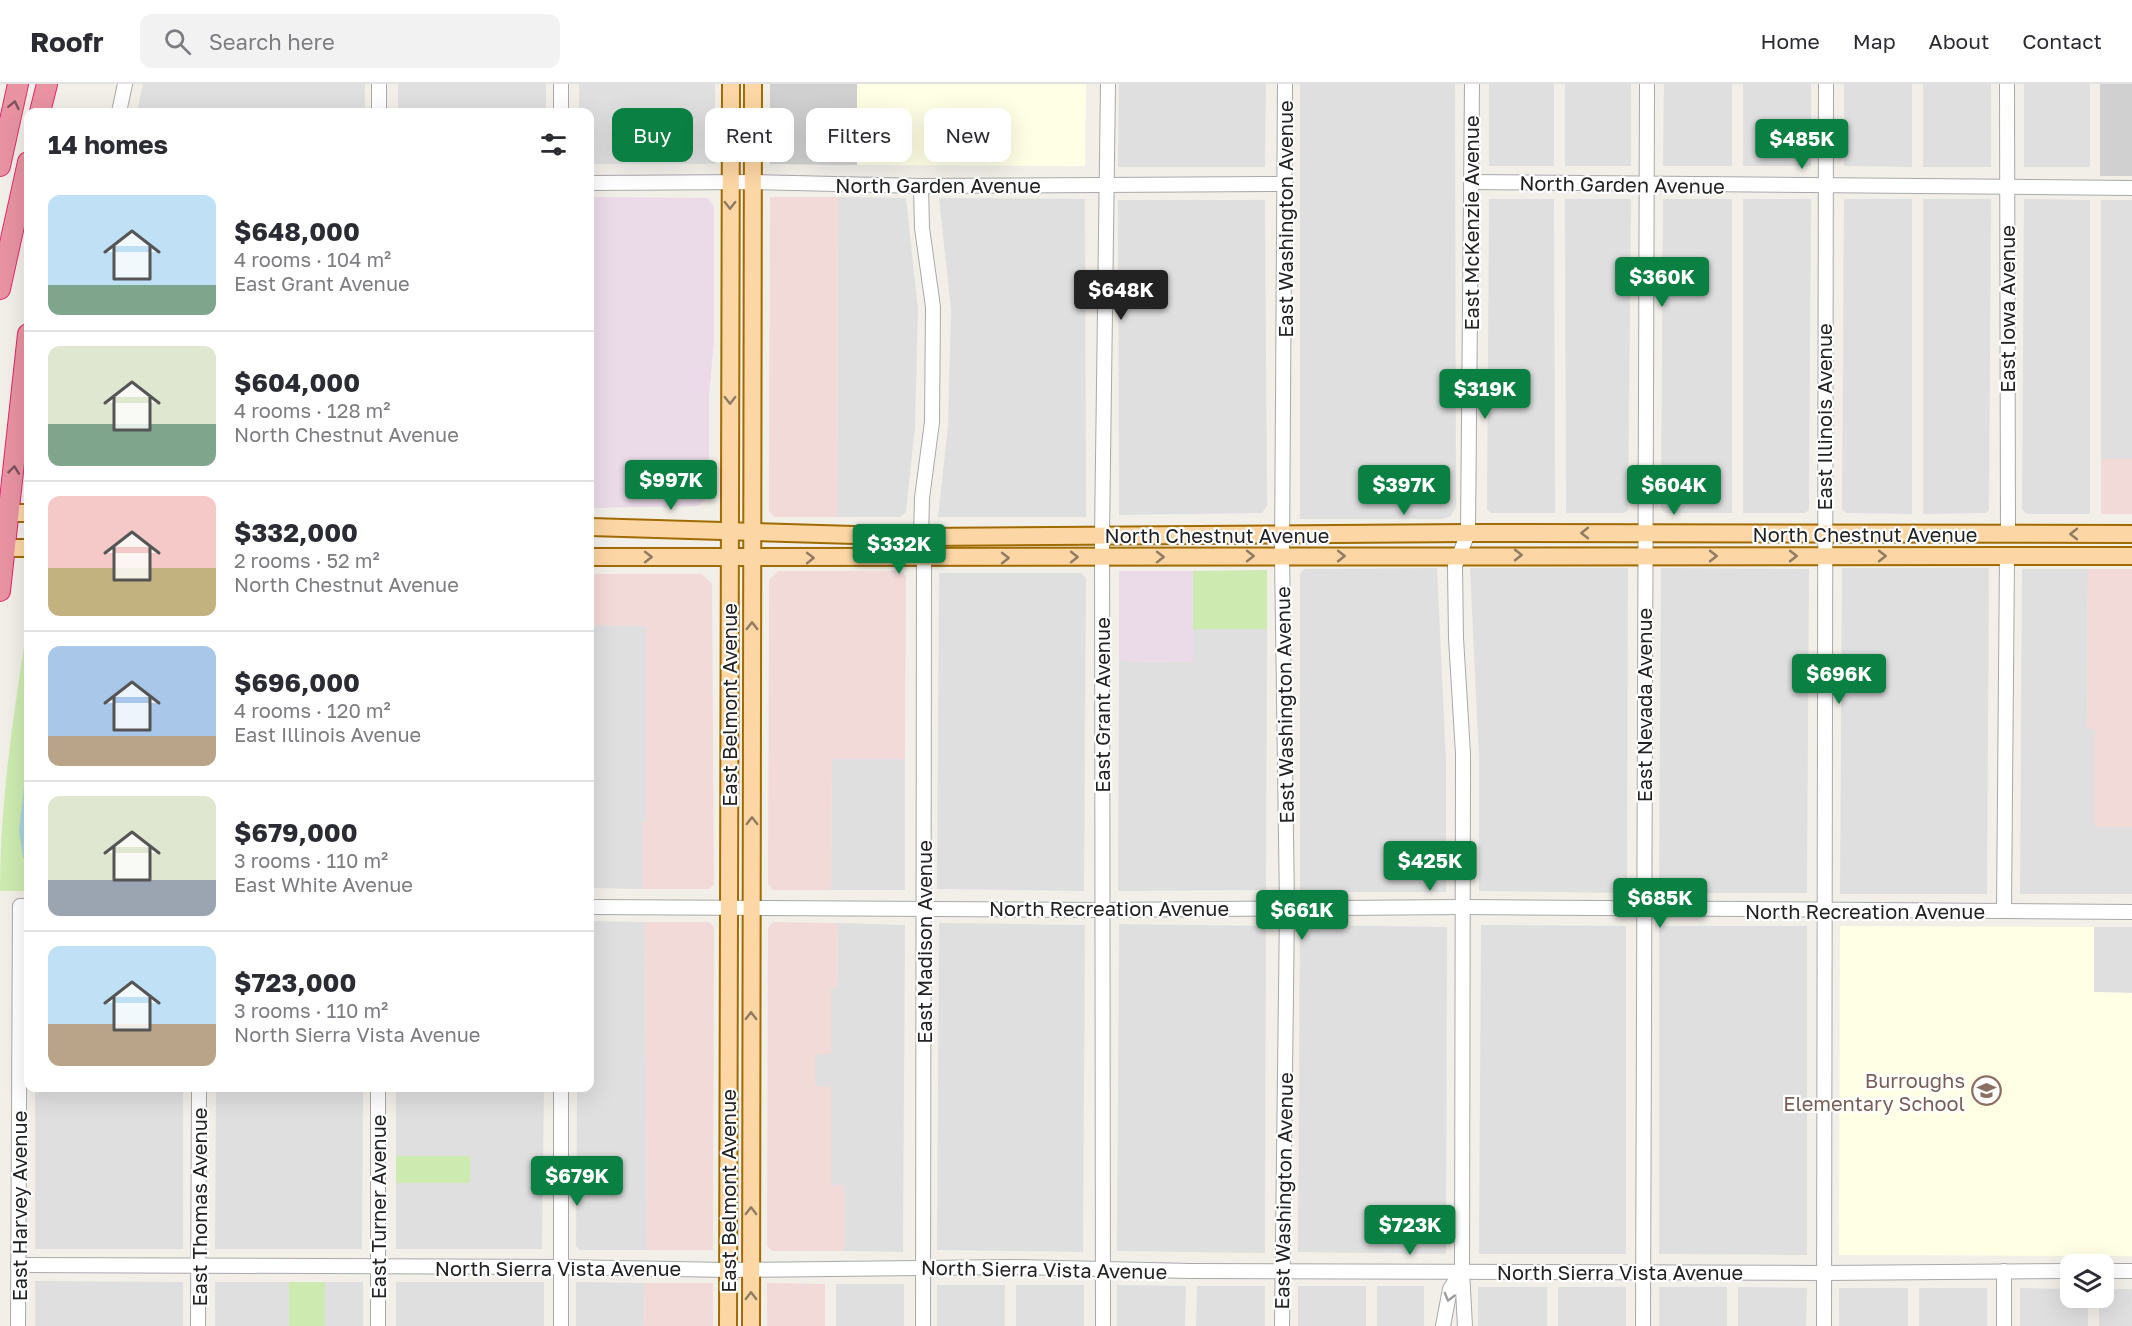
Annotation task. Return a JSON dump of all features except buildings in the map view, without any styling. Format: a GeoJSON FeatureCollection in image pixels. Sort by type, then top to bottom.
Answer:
{"type":"FeatureCollection","features":[{"type":"Feature","properties":{"kind":"highway"},"geometry":{"type":"LineString","coordinates":[[0,166],[18,84]]}},
{"type":"Feature","properties":{"kind":"highway"},"geometry":{"type":"LineString","coordinates":[[41,108],[47,84]]}},
{"type":"Feature","properties":{"kind":"highway"},"geometry":{"type":"LineString","coordinates":[[55,108],[58,84]]}},
{"type":"Feature","properties":{"kind":"highway"},"geometry":{"type":"LineString","coordinates":[[0,289],[24,180]]}},
{"type":"Feature","properties":{"kind":"highway"},"geometry":{"type":"LineString","coordinates":[[0,591],[3,548],[13,513],[24,382]]}},
{"type":"Feature","properties":{"kind":"main road","name":"East Belmont Avenue"},"geometry":{"type":"LineString","coordinates":[[728,1326],[731,84]]}},
{"type":"Feature","properties":{"kind":"main road","name":"East Belmont Avenue"},"geometry":{"type":"LineString","coordinates":[[751,1326],[753,84]]}},
{"type":"Feature","properties":{"kind":"main road","name":"North Chestnut Avenue"},"geometry":{"type":"LineString","coordinates":[[594,527],[921,537],[1468,533],[2132,534]]}},
{"type":"Feature","properties":{"kind":"main road"},"geometry":{"type":"LineString","coordinates":[[1916,556],[1939,546],[2000,544],[2008,534]]}},
{"type":"Feature","properties":{"kind":"main road"},"geometry":{"type":"LineString","coordinates":[[3,548],[24,548]]}},
{"type":"Feature","properties":{"kind":"main road","name":"North Chestnut Avenue"},"geometry":{"type":"LineString","coordinates":[[594,557],[2132,556]]}},
{"type":"Feature","properties":{"kind":"street"},"geometry":{"type":"LineString","coordinates":[[120,108],[125,84]]}},
{"type":"Feature","properties":{"kind":"street"},"geometry":{"type":"LineString","coordinates":[[379,84],[379,108]]}},
{"type":"Feature","properties":{"kind":"street"},"geometry":{"type":"LineString","coordinates":[[561,84],[561,108]]}},
{"type":"Feature","properties":{"kind":"street","name":"East Grant Avenue"},"geometry":{"type":"LineString","coordinates":[[1102,1326],[1102,535],[1108,84]]}},
{"type":"Feature","properties":{"kind":"street","name":"East Washington Avenue"},"geometry":{"type":"LineString","coordinates":[[1282,1326],[1287,907],[1282,556],[1285,84]]}},
{"type":"Feature","properties":{"kind":"street","name":"East McKenzie Avenue"},"geometry":{"type":"LineString","coordinates":[[1465,1326],[1462,1271],[1463,754],[1454,602],[1455,566],[1468,533],[1472,84]]}},
{"type":"Feature","properties":{"kind":"street","name":"East Nevada Avenue"},"geometry":{"type":"LineString","coordinates":[[1643,1326],[1647,84]]}},
{"type":"Feature","properties":{"kind":"street","name":"East Illinois Avenue"},"geometry":{"type":"LineString","coordinates":[[1824,1326],[1823,533],[1826,84]]}},
{"type":"Feature","properties":{"kind":"street","name":"East Iowa Avenue"},"geometry":{"type":"LineString","coordinates":[[2007,84],[2008,534]]}},
{"type":"Feature","properties":{"kind":"street","name":"North Garden Avenue"},"geometry":{"type":"LineString","coordinates":[[594,183],[753,182],[921,186],[1286,183]]}},
{"type":"Feature","properties":{"kind":"street","name":"North Garden Avenue"},"geometry":{"type":"LineString","coordinates":[[1472,182],[2132,188]]}},
{"type":"Feature","properties":{"kind":"street"},"geometry":{"type":"LineString","coordinates":[[921,186],[922,228],[933,307],[932,422],[922,498],[921,537]]}},
{"type":"Feature","properties":{"kind":"street"},"geometry":{"type":"LineString","coordinates":[[2004,911],[2007,556]]}},
{"type":"Feature","properties":{"kind":"street","name":"East Madison Avenue"},"geometry":{"type":"LineString","coordinates":[[923,1326],[924,558]]}},
{"type":"Feature","properties":{"kind":"street","name":"East Harvey Avenue"},"geometry":{"type":"LineString","coordinates":[[18,1326],[24,906]]}},
{"type":"Feature","properties":{"kind":"street","name":"North Recreation Avenue"},"geometry":{"type":"LineString","coordinates":[[594,907],[924,907],[1102,910],[1287,907],[1644,911],[2132,912]]}},
{"type":"Feature","properties":{"kind":"street","name":"East Thomas Avenue"},"geometry":{"type":"LineString","coordinates":[[198,1326],[199,1092]]}},
{"type":"Feature","properties":{"kind":"street","name":"East Turner Avenue"},"geometry":{"type":"LineString","coordinates":[[378,1092],[378,1326]]}},
{"type":"Feature","properties":{"kind":"street"},"geometry":{"type":"LineString","coordinates":[[561,1092],[561,1326]]}},
{"type":"Feature","properties":{"kind":"street","name":"North Sierra Vista Avenue"},"geometry":{"type":"LineString","coordinates":[[18,1265],[199,1268],[562,1267],[728,1270],[923,1268],[1282,1272],[2060,1271]]}},
{"type":"Feature","properties":{"kind":"street"},"geometry":{"type":"LineString","coordinates":[[1443,1326],[1450,1289],[1462,1271]]}},
{"type":"Feature","properties":{"kind":"street"},"geometry":{"type":"LineString","coordinates":[[2004,1271],[2004,1326]]}},
{"type":"Feature","properties":{"kind":"street"},"geometry":{"type":"LineString","coordinates":[[2114,1271],[2132,1271]]}},
{"type":"Feature","properties":{"kind":"shaded area"},"geometry":{"type":"Polygon","coordinates":[[[143,84],[365,84],[365,108],[138,108],[143,84]]]}},
{"type":"Feature","properties":{"kind":"shaded area"},"geometry":{"type":"Polygon","coordinates":[[[398,84],[546,84],[546,108],[398,108],[398,84]]]}},
{"type":"Feature","properties":{"kind":"shaded area"},"geometry":{"type":"Polygon","coordinates":[[[579,84],[715,84],[715,108],[705,108],[705,162],[715,162],[715,164],[594,164],[594,108],[579,108],[579,84]]]}},
{"type":"Feature","properties":{"kind":"shaded area"},"geometry":{"type":"Polygon","coordinates":[[[770,84],[857,84],[857,108],[806,108],[806,162],[857,162],[857,165],[770,164],[770,162],[794,162],[794,108],[770,108],[770,84]]]}},
{"type":"Feature","properties":{"kind":"shaded area"},"geometry":{"type":"Polygon","coordinates":[[[857,84],[1086,84],[1085,166],[857,165],[857,162],[912,162],[912,108],[857,108],[857,84]]]}},
{"type":"Feature","properties":{"kind":"shaded area"},"geometry":{"type":"Polygon","coordinates":[[[1119,84],[1266,84],[1265,167],[1118,167],[1119,84]]]}},
{"type":"Feature","properties":{"kind":"shaded area"},"geometry":{"type":"Polygon","coordinates":[[[1300,84],[1455,84],[1456,506],[1451,516],[1442,519],[1300,519],[1300,84]]]}},
{"type":"Feature","properties":{"kind":"shaded area"},"geometry":{"type":"Polygon","coordinates":[[[1489,84],[1554,84],[1554,166],[1489,166],[1489,84]]]}},
{"type":"Feature","properties":{"kind":"shaded area"},"geometry":{"type":"Polygon","coordinates":[[[1565,84],[1631,84],[1631,166],[1565,166],[1565,84]]]}},
{"type":"Feature","properties":{"kind":"shaded area"},"geometry":{"type":"Polygon","coordinates":[[[1664,84],[1732,84],[1732,166],[1663,166],[1664,84]]]}},
{"type":"Feature","properties":{"kind":"shaded area"},"geometry":{"type":"Polygon","coordinates":[[[1743,84],[1811,84],[1811,166],[1743,166],[1743,84]]]}},
{"type":"Feature","properties":{"kind":"shaded area"},"geometry":{"type":"Polygon","coordinates":[[[1844,84],[1912,84],[1912,167],[1844,166],[1844,84]]]}},
{"type":"Feature","properties":{"kind":"shaded area"},"geometry":{"type":"Polygon","coordinates":[[[1923,84],[1991,84],[1991,167],[1923,167],[1923,84]]]}},
{"type":"Feature","properties":{"kind":"shaded area"},"geometry":{"type":"Polygon","coordinates":[[[2024,84],[2090,84],[2090,167],[2024,167],[2024,84]]]}},
{"type":"Feature","properties":{"kind":"shaded area"},"geometry":{"type":"Polygon","coordinates":[[[2100,84],[2132,84],[2132,176],[2100,176],[2100,84]]]}},
{"type":"Feature","properties":{"kind":"shaded area"},"geometry":{"type":"Polygon","coordinates":[[[594,197],[707,198],[714,206],[714,341],[709,396],[709,496],[698,506],[594,508],[594,197]]]}},
{"type":"Feature","properties":{"kind":"shaded area"},"geometry":{"type":"Polygon","coordinates":[[[770,197],[838,197],[837,517],[774,517],[769,511],[770,197]]]}},
{"type":"Feature","properties":{"kind":"shaded area"},"geometry":{"type":"Polygon","coordinates":[[[838,197],[906,198],[918,309],[915,427],[906,512],[900,517],[837,517],[838,197]]]}},
{"type":"Feature","properties":{"kind":"shaded area"},"geometry":{"type":"Polygon","coordinates":[[[939,198],[1085,199],[1086,517],[938,517],[948,426],[951,309],[939,198]]]}},
{"type":"Feature","properties":{"kind":"shaded area"},"geometry":{"type":"Polygon","coordinates":[[[1489,199],[1554,199],[1555,513],[1491,513],[1487,509],[1489,199]]]}},
{"type":"Feature","properties":{"kind":"shaded area"},"geometry":{"type":"Polygon","coordinates":[[[1565,199],[1631,199],[1628,510],[1624,513],[1566,513],[1565,199]]]}},
{"type":"Feature","properties":{"kind":"shaded area"},"geometry":{"type":"Polygon","coordinates":[[[1663,199],[1732,199],[1732,513],[1665,513],[1661,509],[1663,199]]]}},
{"type":"Feature","properties":{"kind":"shaded area"},"geometry":{"type":"Polygon","coordinates":[[[1743,199],[1811,199],[1809,510],[1805,513],[1743,513],[1743,199]]]}},
{"type":"Feature","properties":{"kind":"shaded area"},"geometry":{"type":"Polygon","coordinates":[[[1844,199],[1912,199],[1912,514],[1846,513],[1842,509],[1844,199]]]}},
{"type":"Feature","properties":{"kind":"shaded area"},"geometry":{"type":"Polygon","coordinates":[[[1923,199],[1991,199],[1989,510],[1986,513],[1923,514],[1923,199]]]}},
{"type":"Feature","properties":{"kind":"shaded area"},"geometry":{"type":"Polygon","coordinates":[[[2024,199],[2090,200],[2090,514],[2027,514],[2022,509],[2024,199]]]}},
{"type":"Feature","properties":{"kind":"shaded area"},"geometry":{"type":"Polygon","coordinates":[[[1118,200],[1265,200],[1267,506],[1262,513],[1119,515],[1118,200]]]}},
{"type":"Feature","properties":{"kind":"shaded area"},"geometry":{"type":"Polygon","coordinates":[[[2101,200],[2132,200],[2132,459],[2101,459],[2101,200]]]}},
{"type":"Feature","properties":{"kind":"shaded area"},"geometry":{"type":"Polygon","coordinates":[[[2101,459],[2132,459],[2132,514],[2101,514],[2101,459]]]}},
{"type":"Feature","properties":{"kind":"shaded area"},"geometry":{"type":"Polygon","coordinates":[[[1437,568],[1446,761],[1446,892],[1300,892],[1300,574],[1304,569],[1437,568]]]}},
{"type":"Feature","properties":{"kind":"shaded area"},"geometry":{"type":"Polygon","coordinates":[[[1470,568],[1628,568],[1627,893],[1479,891],[1479,759],[1470,568]]]}},
{"type":"Feature","properties":{"kind":"shaded area"},"geometry":{"type":"Polygon","coordinates":[[[1661,568],[1809,569],[1807,893],[1659,893],[1661,568]]]}},
{"type":"Feature","properties":{"kind":"shaded area"},"geometry":{"type":"Polygon","coordinates":[[[1842,568],[1989,568],[1987,894],[1840,894],[1842,568]]]}},
{"type":"Feature","properties":{"kind":"shaded area"},"geometry":{"type":"Polygon","coordinates":[[[2022,569],[2088,569],[2087,728],[2095,728],[2095,827],[2132,827],[2132,894],[2020,894],[2022,569]]]}},
{"type":"Feature","properties":{"kind":"shaded area"},"geometry":{"type":"Polygon","coordinates":[[[2088,569],[2132,569],[2132,827],[2095,827],[2095,729],[2087,728],[2088,569]]]}},
{"type":"Feature","properties":{"kind":"shaded area"},"geometry":{"type":"Polygon","coordinates":[[[778,571],[901,571],[906,576],[905,759],[832,759],[831,890],[773,890],[768,884],[769,580],[778,571]]]}},
{"type":"Feature","properties":{"kind":"shaded area"},"geometry":{"type":"Polygon","coordinates":[[[1119,571],[1193,571],[1193,662],[1119,661],[1119,571]]]}},
{"type":"Feature","properties":{"kind":"shaded area"},"geometry":{"type":"Polygon","coordinates":[[[939,573],[1081,573],[1086,578],[1084,891],[937,889],[939,573]]]}},
{"type":"Feature","properties":{"kind":"shaded area"},"geometry":{"type":"Polygon","coordinates":[[[594,574],[702,574],[712,584],[714,884],[709,889],[643,889],[643,822],[646,822],[646,626],[594,625],[594,574]]]}},
{"type":"Feature","properties":{"kind":"shaded area"},"geometry":{"type":"Polygon","coordinates":[[[594,625],[646,626],[646,822],[643,823],[643,889],[594,888],[594,625]]]}},
{"type":"Feature","properties":{"kind":"shaded area"},"geometry":{"type":"Polygon","coordinates":[[[1193,629],[1267,629],[1266,890],[1118,891],[1119,661],[1192,662],[1193,629]]]}},
{"type":"Feature","properties":{"kind":"shaded area"},"geometry":{"type":"Polygon","coordinates":[[[832,759],[905,759],[905,890],[831,890],[832,759]]]}},
{"type":"Feature","properties":{"kind":"shaded area"},"geometry":{"type":"Polygon","coordinates":[[[594,921],[645,922],[647,1250],[580,1250],[576,1246],[577,1092],[594,1092],[594,921]]]}},
{"type":"Feature","properties":{"kind":"shaded area"},"geometry":{"type":"Polygon","coordinates":[[[645,922],[709,922],[714,927],[713,1250],[647,1250],[645,922]]]}},
{"type":"Feature","properties":{"kind":"shaded area"},"geometry":{"type":"Polygon","coordinates":[[[773,922],[838,923],[837,988],[831,989],[831,1054],[815,1054],[815,1086],[831,1087],[831,1185],[844,1185],[844,1251],[772,1251],[767,1246],[768,928],[773,922]]]}},
{"type":"Feature","properties":{"kind":"shaded area"},"geometry":{"type":"Polygon","coordinates":[[[838,923],[905,925],[903,1252],[844,1251],[844,1186],[831,1185],[831,1087],[815,1087],[815,1054],[831,1054],[831,988],[837,988],[838,923]]]}},
{"type":"Feature","properties":{"kind":"shaded area"},"geometry":{"type":"Polygon","coordinates":[[[939,923],[1085,925],[1083,1252],[937,1250],[939,923]]]}},
{"type":"Feature","properties":{"kind":"shaded area"},"geometry":{"type":"Polygon","coordinates":[[[1119,924],[1266,926],[1265,1253],[1117,1251],[1119,924]]]}},
{"type":"Feature","properties":{"kind":"shaded area"},"geometry":{"type":"Polygon","coordinates":[[[1300,925],[1447,927],[1446,1254],[1298,1252],[1300,925]]]}},
{"type":"Feature","properties":{"kind":"shaded area"},"geometry":{"type":"Polygon","coordinates":[[[1481,925],[1626,926],[1626,1254],[1479,1254],[1481,925]]]}},
{"type":"Feature","properties":{"kind":"shaded area"},"geometry":{"type":"Polygon","coordinates":[[[1659,926],[1807,926],[1807,1255],[1659,1254],[1659,926]]]}},
{"type":"Feature","properties":{"kind":"shaded area","name":"Burroughs Elementary School"},"geometry":{"type":"Polygon","coordinates":[[[1840,926],[2094,927],[2094,992],[2132,993],[2132,1256],[2114,1256],[2114,1254],[1839,1255],[1840,926]]]}},
{"type":"Feature","properties":{"kind":"shaded area"},"geometry":{"type":"Polygon","coordinates":[[[2094,927],[2132,927],[2132,993],[2094,992],[2094,927]]]}},
{"type":"Feature","properties":{"kind":"shaded area"},"geometry":{"type":"Polygon","coordinates":[[[35,1092],[183,1092],[183,1249],[35,1249],[35,1092]]]}},
{"type":"Feature","properties":{"kind":"shaded area"},"geometry":{"type":"Polygon","coordinates":[[[216,1092],[363,1092],[362,1249],[215,1249],[216,1092]]]}},
{"type":"Feature","properties":{"kind":"shaded area"},"geometry":{"type":"Polygon","coordinates":[[[396,1092],[544,1092],[542,1249],[396,1249],[396,1183],[470,1183],[470,1156],[396,1156],[396,1092]]]}},
{"type":"Feature","properties":{"kind":"shaded area"},"geometry":{"type":"Polygon","coordinates":[[[35,1281],[183,1282],[183,1326],[35,1326],[35,1281]]]}},
{"type":"Feature","properties":{"kind":"shaded area"},"geometry":{"type":"Polygon","coordinates":[[[215,1282],[289,1282],[289,1326],[215,1326],[215,1282]]]}},
{"type":"Feature","properties":{"kind":"shaded area"},"geometry":{"type":"Polygon","coordinates":[[[325,1282],[363,1282],[363,1326],[325,1326],[325,1282]]]}},
{"type":"Feature","properties":{"kind":"shaded area"},"geometry":{"type":"Polygon","coordinates":[[[396,1282],[544,1282],[544,1326],[396,1326],[396,1282]]]}},
{"type":"Feature","properties":{"kind":"shaded area"},"geometry":{"type":"Polygon","coordinates":[[[576,1282],[645,1283],[644,1326],[576,1326],[576,1282]]]}},
{"type":"Feature","properties":{"kind":"shaded area"},"geometry":{"type":"Polygon","coordinates":[[[645,1283],[713,1283],[713,1326],[644,1326],[645,1283]]]}},
{"type":"Feature","properties":{"kind":"shaded area"},"geometry":{"type":"Polygon","coordinates":[[[767,1283],[825,1284],[825,1326],[767,1326],[767,1283]]]}},
{"type":"Feature","properties":{"kind":"shaded area"},"geometry":{"type":"Polygon","coordinates":[[[836,1284],[904,1284],[904,1326],[836,1326],[836,1284]]]}},
{"type":"Feature","properties":{"kind":"shaded area"},"geometry":{"type":"Polygon","coordinates":[[[937,1285],[1005,1285],[1005,1326],[937,1326],[937,1285]]]}},
{"type":"Feature","properties":{"kind":"shaded area"},"geometry":{"type":"Polygon","coordinates":[[[1016,1285],[1084,1285],[1084,1326],[1016,1326],[1016,1285]]]}},
{"type":"Feature","properties":{"kind":"shaded area"},"geometry":{"type":"Polygon","coordinates":[[[1117,1285],[1186,1286],[1185,1326],[1117,1326],[1117,1285]]]}},
{"type":"Feature","properties":{"kind":"shaded area"},"geometry":{"type":"Polygon","coordinates":[[[1197,1286],[1265,1286],[1265,1326],[1196,1326],[1197,1286]]]}},
{"type":"Feature","properties":{"kind":"shaded area"},"geometry":{"type":"Polygon","coordinates":[[[1298,1286],[1366,1286],[1366,1326],[1298,1326],[1298,1286]]]}},
{"type":"Feature","properties":{"kind":"shaded area"},"geometry":{"type":"Polygon","coordinates":[[[1377,1286],[1424,1286],[1424,1326],[1377,1326],[1377,1286]]]}},
{"type":"Feature","properties":{"kind":"shaded area"},"geometry":{"type":"Polygon","coordinates":[[[1478,1287],[1547,1287],[1547,1326],[1478,1326],[1478,1287]]]}},
{"type":"Feature","properties":{"kind":"shaded area"},"geometry":{"type":"Polygon","coordinates":[[[1558,1287],[1626,1287],[1626,1326],[1558,1326],[1558,1287]]]}},
{"type":"Feature","properties":{"kind":"shaded area"},"geometry":{"type":"Polygon","coordinates":[[[1659,1287],[1727,1287],[1727,1326],[1659,1326],[1659,1287]]]}},
{"type":"Feature","properties":{"kind":"shaded area"},"geometry":{"type":"Polygon","coordinates":[[[1738,1287],[1807,1288],[1806,1326],[1738,1326],[1738,1287]]]}},
{"type":"Feature","properties":{"kind":"shaded area"},"geometry":{"type":"Polygon","coordinates":[[[1839,1288],[1908,1288],[1908,1326],[1839,1326],[1839,1288]]]}},
{"type":"Feature","properties":{"kind":"shaded area"},"geometry":{"type":"Polygon","coordinates":[[[1919,1288],[1987,1288],[1987,1326],[1919,1326],[1919,1288]]]}},
{"type":"Feature","properties":{"kind":"shaded area"},"geometry":{"type":"Polygon","coordinates":[[[2020,1288],[2060,1289],[2060,1308],[2088,1308],[2088,1326],[2020,1326],[2020,1288]]]}},
{"type":"Feature","properties":{"kind":"shaded area"},"geometry":{"type":"Polygon","coordinates":[[[2114,1289],[2132,1289],[2132,1326],[2099,1326],[2099,1308],[2114,1308],[2114,1289]]]}},
{"type":"Feature","properties":{"kind":"green space"},"geometry":{"type":"Polygon","coordinates":[[[1267,570],[1267,629],[1193,629],[1193,571],[1267,570]]]}},
{"type":"Feature","properties":{"kind":"green space"},"geometry":{"type":"Polygon","coordinates":[[[24,648],[24,891],[0,891],[2,823],[24,648]]]}},
{"type":"Feature","properties":{"kind":"green space"},"geometry":{"type":"Polygon","coordinates":[[[396,1156],[470,1156],[470,1183],[396,1183],[396,1156]]]}},
{"type":"Feature","properties":{"kind":"green space"},"geometry":{"type":"Polygon","coordinates":[[[289,1282],[325,1282],[325,1326],[289,1326],[289,1282]]]}},
{"type":"Feature","properties":{"kind":"water"},"geometry":{"type":"Polygon","coordinates":[[[24,788],[24,858],[19,831],[24,788]]]}},
{"type":"Feature","properties":{"kind":"place","name":"Burroughs Elementary School"},"geometry":{"type":"Point","coordinates":[1986,1091]}}]}
